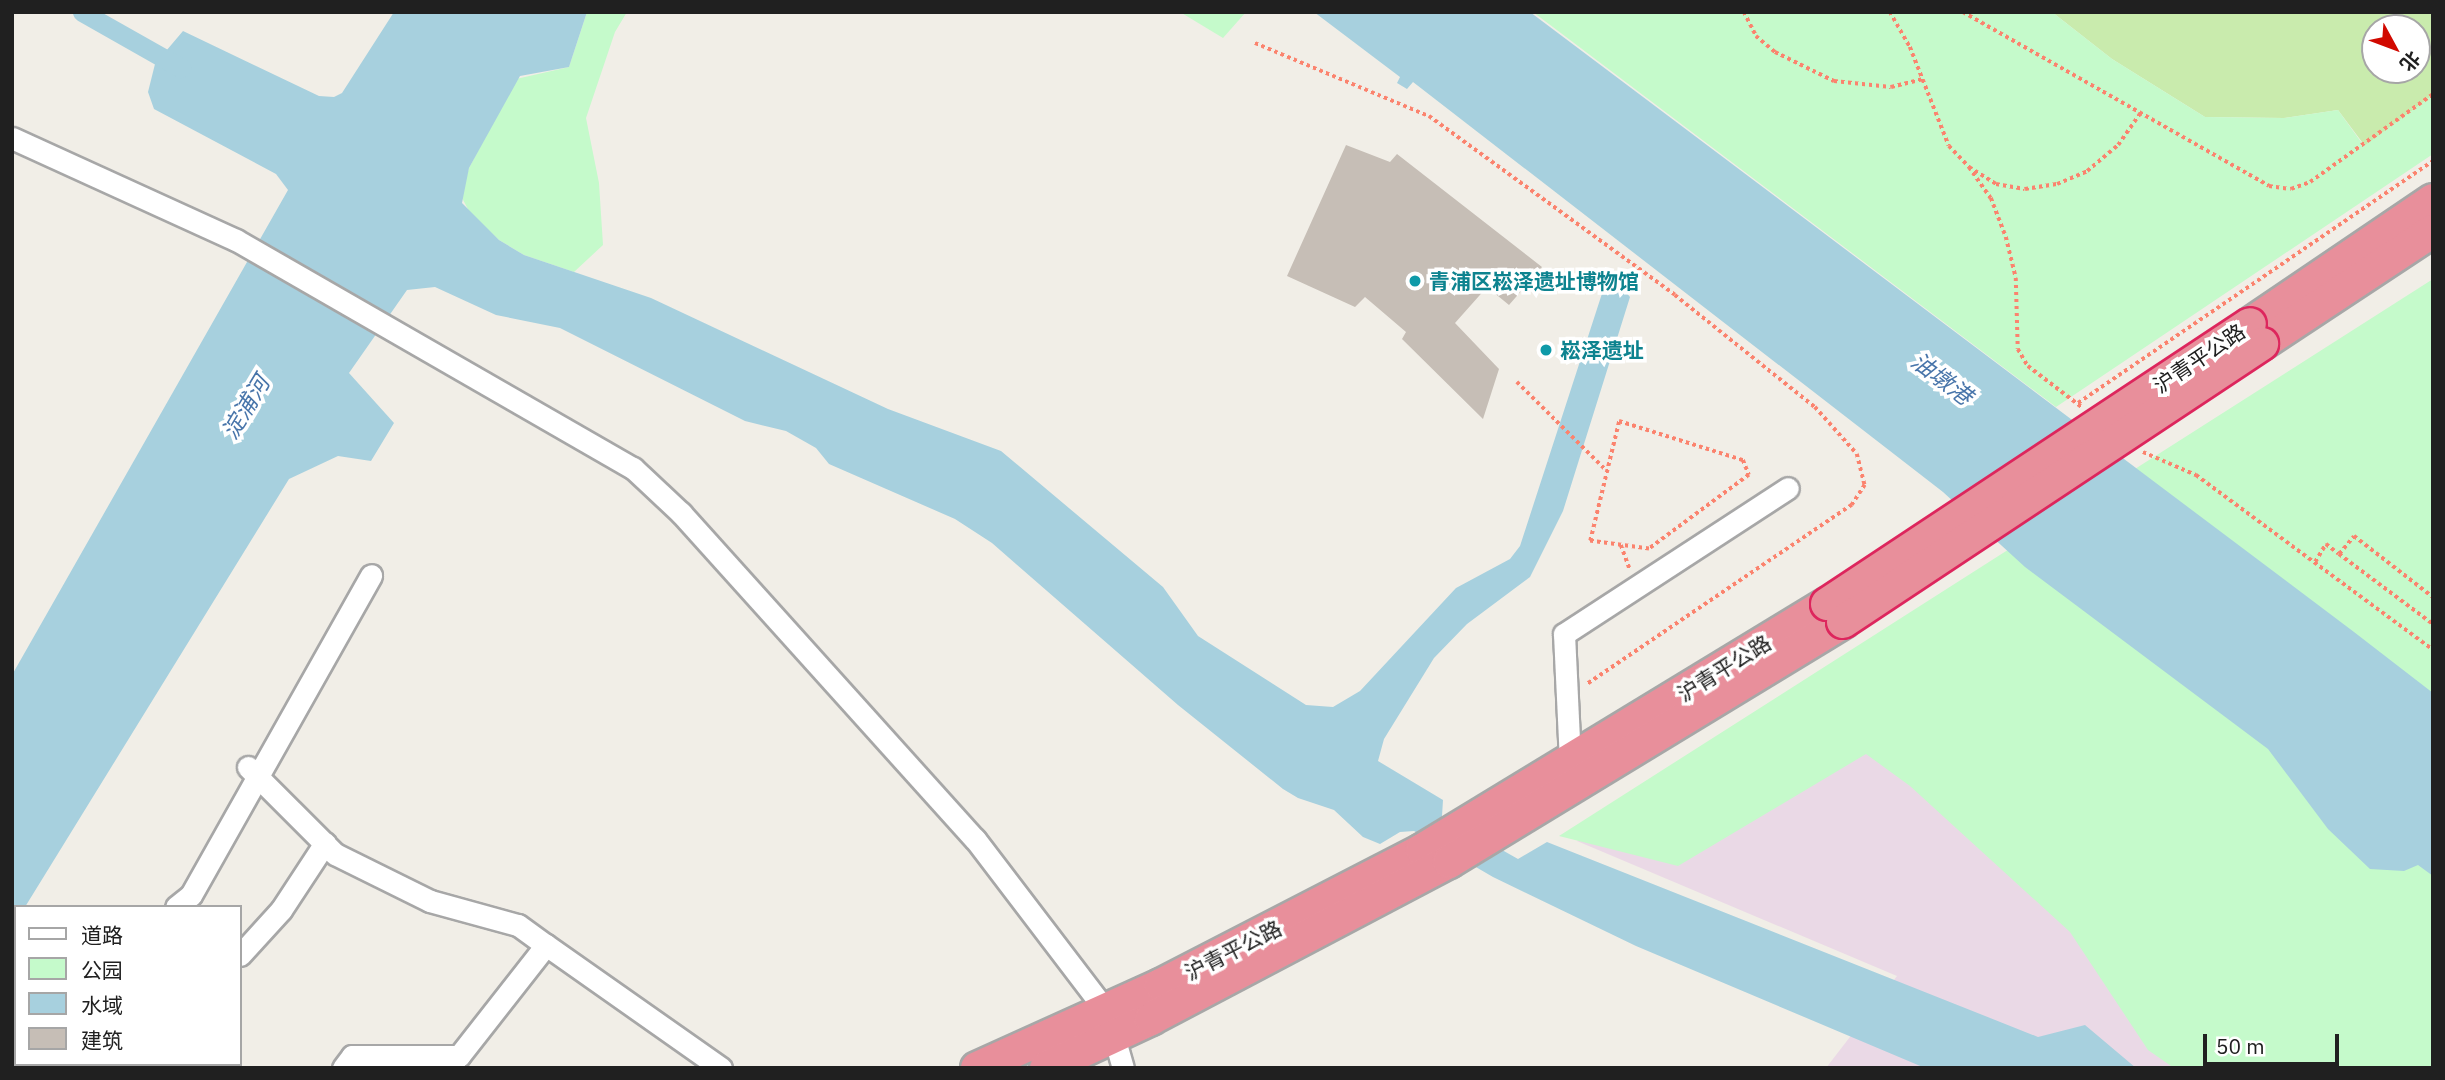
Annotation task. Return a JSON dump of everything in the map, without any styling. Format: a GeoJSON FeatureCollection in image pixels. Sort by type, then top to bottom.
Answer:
{"type":"FeatureCollection","features":[{"type":"Feature","properties":{"kind":"highway","name":"沪青平公路"},"geometry":{"type":"LineString","coordinates":[[2256,334],[2433,200]]}},
{"type":"Feature","properties":{"kind":"highway","name":"沪青平公路"},"geometry":{"type":"LineString","coordinates":[[1046,1068],[1111,1024],[1435,856],[1495,836],[2256,334],[2433,231]]}},
{"type":"Feature","properties":{"kind":"highway","name":"沪青平公路"},"geometry":{"type":"LineString","coordinates":[[1435,856],[1465,827],[1570,761],[1835,613]]}},
{"type":"Feature","properties":{"kind":"highway","name":"沪青平公路"},"geometry":{"type":"LineString","coordinates":[[977,1068],[1111,1024]]}},
{"type":"Feature","properties":{"kind":"street"},"geometry":{"type":"LineString","coordinates":[[12,138],[236,240],[632,468],[681,513],[975,839],[1111,1024],[1123,1068]]}},
{"type":"Feature","properties":{"kind":"street"},"geometry":{"type":"LineString","coordinates":[[1570,761],[1564,634],[1788,488]]}},
{"type":"Feature","properties":{"kind":"street"},"geometry":{"type":"LineString","coordinates":[[178,905],[191,895],[252,771],[371,576]]}},
{"type":"Feature","properties":{"kind":"street"},"geometry":{"type":"LineString","coordinates":[[252,771],[335,853],[430,901],[518,925],[721,1068]]}},
{"type":"Feature","properties":{"kind":"street"},"geometry":{"type":"LineString","coordinates":[[242,953],[281,910],[325,844]]}},
{"type":"Feature","properties":{"kind":"street"},"geometry":{"type":"LineString","coordinates":[[342,1068],[352,1056],[459,1055],[546,945]]}},
{"type":"Feature","properties":{"kind":"path"},"geometry":{"type":"LineString","coordinates":[[1744,12],[1756,36],[1775,52],[1834,81],[1891,87],[1923,79]]}},
{"type":"Feature","properties":{"kind":"path"},"geometry":{"type":"LineString","coordinates":[[1890,12],[1923,79],[1949,146],[1969,167],[1996,184],[2025,189],[2057,184],[2087,171],[2118,145],[2140,113]]}},
{"type":"Feature","properties":{"kind":"path"},"geometry":{"type":"LineString","coordinates":[[1963,12],[2269,186],[2291,189],[2310,181],[2433,94]]}},
{"type":"Feature","properties":{"kind":"path"},"geometry":{"type":"LineString","coordinates":[[1255,43],[1429,116],[1686,303],[1815,407],[1857,454],[1864,485],[1852,505],[1567,698]]}},
{"type":"Feature","properties":{"kind":"path"},"geometry":{"type":"LineString","coordinates":[[2078,403],[2433,161]]}},
{"type":"Feature","properties":{"kind":"path"},"geometry":{"type":"LineString","coordinates":[[1517,382],[1605,470]]}},
{"type":"Feature","properties":{"kind":"path"},"geometry":{"type":"LineString","coordinates":[[1619,421],[1743,460],[1749,475],[1649,549],[1590,541],[1605,470],[1619,421]]}},
{"type":"Feature","properties":{"kind":"path"},"geometry":{"type":"LineString","coordinates":[[2339,554],[2354,537],[2433,597]]}},
{"type":"Feature","properties":{"kind":"path"},"geometry":{"type":"LineString","coordinates":[[2314,562],[2326,544],[2433,624]]}},
{"type":"Feature","properties":{"kind":"shaded area"},"geometry":{"type":"Polygon","coordinates":[[[1852,683],[2433,1068],[1826,1068],[1897,976],[1577,841],[1852,683]]]}},
{"type":"Feature","properties":{"kind":"green space"},"geometry":{"type":"Polygon","coordinates":[[[587,12],[627,12],[615,32],[586,118],[599,183],[603,245],[574,272],[524,255],[499,240],[470,213],[461,196],[469,168],[516,79],[569,67],[587,12]]]}},
{"type":"Feature","properties":{"kind":"green space"},"geometry":{"type":"Polygon","coordinates":[[[1180,12],[1246,12],[1223,38],[1180,12]]]}},
{"type":"Feature","properties":{"kind":"green space"},"geometry":{"type":"Polygon","coordinates":[[[1533,12],[2052,12],[2112,59],[2205,117],[2284,118],[2338,110],[2364,146],[2433,95],[2433,154],[2056,407],[1533,12]]]}},
{"type":"Feature","properties":{"kind":"green space"},"geometry":{"type":"Polygon","coordinates":[[[2052,12],[2433,12],[2433,95],[2365,146],[2338,110],[2284,118],[2205,117],[2112,59],[2052,12]]]}},
{"type":"Feature","properties":{"kind":"green space"},"geometry":{"type":"Polygon","coordinates":[[[2433,279],[2433,1068],[2174,1068],[2148,1050],[2070,932],[1910,786],[1866,754],[1678,866],[1559,836],[2433,279]]]}},
{"type":"Feature","properties":{"kind":"water","name":"淀浦河"},"geometry":{"type":"Polygon","coordinates":[[[394,12],[587,12],[569,67],[520,76],[469,168],[462,203],[499,240],[524,255],[651,298],[888,409],[1001,451],[1163,587],[1198,636],[1306,705],[1333,707],[1360,691],[1456,588],[1510,559],[1520,546],[1609,272],[1630,297],[1563,511],[1530,577],[1467,624],[1434,658],[1384,739],[1378,761],[1443,800],[1442,816],[1518,859],[1547,842],[2038,1037],[2085,1025],[2136,1068],[1925,1068],[1636,946],[1493,877],[1414,831],[1400,832],[1380,844],[1363,837],[1334,810],[1298,798],[1283,789],[1178,705],[992,543],[955,519],[829,464],[816,448],[786,431],[745,421],[560,328],[496,315],[435,287],[407,290],[349,373],[394,423],[371,461],[338,456],[289,479],[26,905],[14,905],[12,928],[12,675],[288,190],[276,174],[154,109],[148,92],[155,64],[183,31],[319,96],[334,97],[342,93],[394,12]]]}},
{"type":"Feature","properties":{"kind":"water","name":"油墩港"},"geometry":{"type":"Polygon","coordinates":[[[1314,12],[1530,12],[2354,632],[2433,693],[2433,876],[2418,865],[2404,871],[2370,869],[2328,829],[2268,749],[2025,567],[1943,492],[1413,82],[1407,89],[1397,83],[1400,77],[1314,12]]]}},
{"type":"Feature","properties":{"kind":"building","name":"青浦区崧泽遗址博物馆"},"geometry":{"type":"Polygon","coordinates":[[[1346,145],[1390,162],[1397,154],[1542,267],[1509,305],[1487,287],[1455,323],[1499,369],[1483,419],[1402,339],[1406,332],[1365,297],[1355,307],[1287,276],[1346,145]]]}},
{"type":"Feature","properties":{"kind":"waterway"},"geometry":{"type":"LineString","coordinates":[[82,12],[181,68]]}},
{"type":"Feature","properties":{"kind":"place","name":"青浦区崧泽遗址博物馆"},"geometry":{"type":"Point","coordinates":[1415,281]}},
{"type":"Feature","properties":{"kind":"place","name":"崧泽遗址"},"geometry":{"type":"Point","coordinates":[1546,350]}}]}
